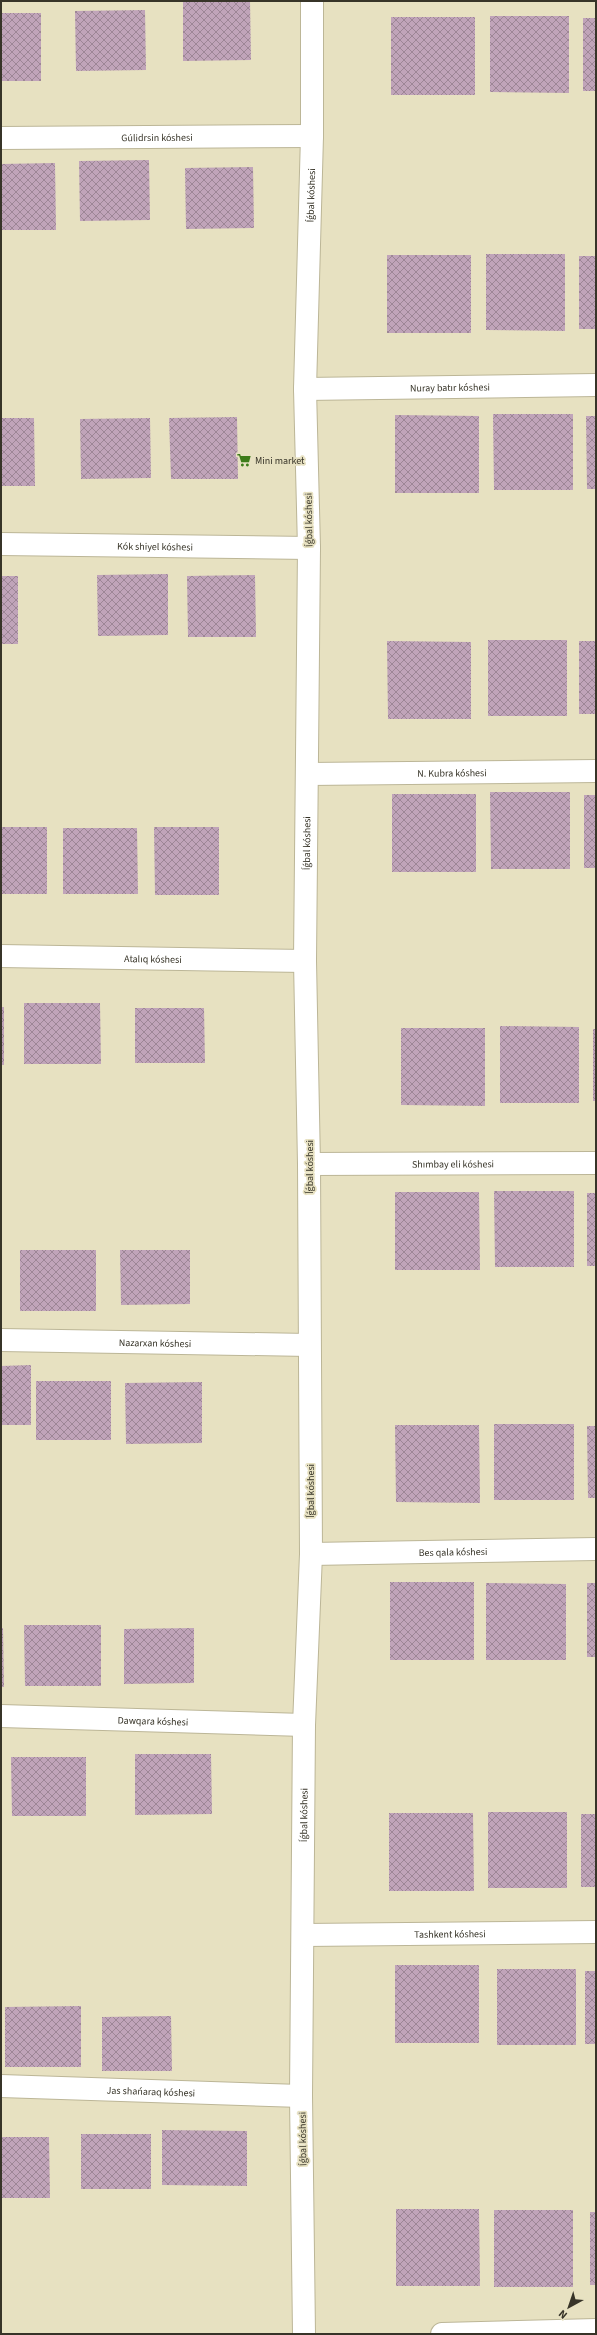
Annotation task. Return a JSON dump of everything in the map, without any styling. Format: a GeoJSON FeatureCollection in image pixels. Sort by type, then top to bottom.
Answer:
{"type":"FeatureCollection","features":[{"type":"Feature","properties":{"kind":"street","name":"Íǵbal kóshesi"},"geometry":{"type":"LineString","coordinates":[[304,2334],[301,2096],[304,1935],[304,1725],[311,1554],[309,1164],[305,961],[309,548],[305,389],[312,136],[312,1]]}},
{"type":"Feature","properties":{"kind":"street","name":"Gúlidrsin kóshesi"},"geometry":{"type":"LineString","coordinates":[[1,138],[312,136]]}},
{"type":"Feature","properties":{"kind":"street","name":"Nuray batır kóshesi"},"geometry":{"type":"LineString","coordinates":[[305,389],[596,385]]}},
{"type":"Feature","properties":{"kind":"street","name":"Kók shiyel kóshesi"},"geometry":{"type":"LineString","coordinates":[[1,544],[309,548]]}},
{"type":"Feature","properties":{"kind":"street","name":"N. Kubra kóshesi"},"geometry":{"type":"LineString","coordinates":[[308,774],[596,771]]}},
{"type":"Feature","properties":{"kind":"street","name":"Atalıq kóshesi"},"geometry":{"type":"LineString","coordinates":[[1,956],[305,961]]}},
{"type":"Feature","properties":{"kind":"street","name":"Shımbay eli kóshesi"},"geometry":{"type":"LineString","coordinates":[[309,1164],[596,1163]]}},
{"type":"Feature","properties":{"kind":"street","name":"Nazarxan kóshesi"},"geometry":{"type":"LineString","coordinates":[[1,1340],[309,1345]]}},
{"type":"Feature","properties":{"kind":"street","name":"Bes qala kóshesi"},"geometry":{"type":"LineString","coordinates":[[311,1554],[596,1549]]}},
{"type":"Feature","properties":{"kind":"street","name":"Dawqara kóshesi"},"geometry":{"type":"LineString","coordinates":[[1,1716],[304,1725]]}},
{"type":"Feature","properties":{"kind":"street","name":"Tashkent kóshesi"},"geometry":{"type":"LineString","coordinates":[[304,1935],[596,1932]]}},
{"type":"Feature","properties":{"kind":"street","name":"Jas shańaraq kóshesi"},"geometry":{"type":"LineString","coordinates":[[1,2086],[301,2096]]}},
{"type":"Feature","properties":{"kind":"street"},"geometry":{"type":"LineString","coordinates":[[442,2334],[596,2330]]}},
{"type":"Feature","properties":{"kind":"building"},"geometry":{"type":"Polygon","coordinates":[[[183,1],[250,1],[251,60],[183,61],[183,1]]]}},
{"type":"Feature","properties":{"kind":"building"},"geometry":{"type":"Polygon","coordinates":[[[145,10],[146,70],[76,71],[75,11],[145,10]]]}},
{"type":"Feature","properties":{"kind":"building"},"geometry":{"type":"Polygon","coordinates":[[[1,13],[41,13],[41,81],[1,81],[1,13]]]}},
{"type":"Feature","properties":{"kind":"building"},"geometry":{"type":"Polygon","coordinates":[[[490,16],[569,16],[569,93],[490,92],[490,16]]]}},
{"type":"Feature","properties":{"kind":"building"},"geometry":{"type":"Polygon","coordinates":[[[391,17],[475,17],[475,95],[391,95],[391,17]]]}},
{"type":"Feature","properties":{"kind":"building"},"geometry":{"type":"Polygon","coordinates":[[[583,18],[596,18],[596,91],[583,91],[583,18]]]}},
{"type":"Feature","properties":{"kind":"building"},"geometry":{"type":"Polygon","coordinates":[[[149,160],[150,220],[80,221],[79,161],[149,160]]]}},
{"type":"Feature","properties":{"kind":"building"},"geometry":{"type":"Polygon","coordinates":[[[55,163],[56,230],[1,230],[1,164],[55,163]]]}},
{"type":"Feature","properties":{"kind":"building"},"geometry":{"type":"Polygon","coordinates":[[[253,167],[254,228],[186,229],[185,168],[253,167]]]}},
{"type":"Feature","properties":{"kind":"building"},"geometry":{"type":"Polygon","coordinates":[[[486,254],[565,254],[565,331],[486,330],[486,254]]]}},
{"type":"Feature","properties":{"kind":"building"},"geometry":{"type":"Polygon","coordinates":[[[387,255],[471,255],[471,333],[387,333],[387,255]]]}},
{"type":"Feature","properties":{"kind":"building"},"geometry":{"type":"Polygon","coordinates":[[[579,256],[596,256],[596,329],[579,329],[579,256]]]}},
{"type":"Feature","properties":{"kind":"building"},"geometry":{"type":"Polygon","coordinates":[[[493,414],[573,414],[573,490],[494,490],[493,414]]]}},
{"type":"Feature","properties":{"kind":"building"},"geometry":{"type":"Polygon","coordinates":[[[395,415],[479,416],[479,493],[395,493],[395,415]]]}},
{"type":"Feature","properties":{"kind":"building"},"geometry":{"type":"Polygon","coordinates":[[[586,416],[596,416],[596,489],[587,489],[586,416]]]}},
{"type":"Feature","properties":{"kind":"building"},"geometry":{"type":"Polygon","coordinates":[[[237,417],[238,479],[171,479],[169,418],[237,417]]]}},
{"type":"Feature","properties":{"kind":"building"},"geometry":{"type":"Polygon","coordinates":[[[1,418],[34,418],[35,486],[1,486],[1,418]]]}},
{"type":"Feature","properties":{"kind":"building"},"geometry":{"type":"Polygon","coordinates":[[[150,418],[151,478],[81,479],[80,419],[150,418]]]}},
{"type":"Feature","properties":{"kind":"building"},"geometry":{"type":"Polygon","coordinates":[[[168,574],[168,635],[98,636],[97,575],[168,574]]]}},
{"type":"Feature","properties":{"kind":"building"},"geometry":{"type":"Polygon","coordinates":[[[255,575],[256,637],[188,637],[187,576],[255,575]]]}},
{"type":"Feature","properties":{"kind":"building"},"geometry":{"type":"Polygon","coordinates":[[[1,576],[18,576],[18,644],[1,644],[1,576]]]}},
{"type":"Feature","properties":{"kind":"building"},"geometry":{"type":"Polygon","coordinates":[[[488,640],[567,640],[567,716],[488,716],[488,640]]]}},
{"type":"Feature","properties":{"kind":"building"},"geometry":{"type":"Polygon","coordinates":[[[387,641],[471,642],[471,719],[388,719],[387,641]]]}},
{"type":"Feature","properties":{"kind":"building"},"geometry":{"type":"Polygon","coordinates":[[[579,641],[596,641],[596,714],[579,714],[579,641]]]}},
{"type":"Feature","properties":{"kind":"building"},"geometry":{"type":"Polygon","coordinates":[[[490,792],[570,792],[570,869],[491,869],[490,792]]]}},
{"type":"Feature","properties":{"kind":"building"},"geometry":{"type":"Polygon","coordinates":[[[392,794],[476,794],[476,872],[392,872],[392,794]]]}},
{"type":"Feature","properties":{"kind":"building"},"geometry":{"type":"Polygon","coordinates":[[[584,795],[596,795],[596,868],[584,868],[584,795]]]}},
{"type":"Feature","properties":{"kind":"building"},"geometry":{"type":"Polygon","coordinates":[[[1,827],[47,827],[47,894],[1,894],[1,827]]]}},
{"type":"Feature","properties":{"kind":"building"},"geometry":{"type":"Polygon","coordinates":[[[154,827],[219,827],[219,895],[155,895],[154,827]]]}},
{"type":"Feature","properties":{"kind":"building"},"geometry":{"type":"Polygon","coordinates":[[[63,828],[137,828],[138,894],[63,894],[63,828]]]}},
{"type":"Feature","properties":{"kind":"building"},"geometry":{"type":"Polygon","coordinates":[[[24,1003],[100,1003],[101,1064],[24,1064],[24,1003]]]}},
{"type":"Feature","properties":{"kind":"building"},"geometry":{"type":"Polygon","coordinates":[[[1,1007],[4,1007],[4,1065],[1,1065],[1,1007]]]}},
{"type":"Feature","properties":{"kind":"building"},"geometry":{"type":"Polygon","coordinates":[[[135,1008],[204,1008],[205,1063],[135,1063],[135,1008]]]}},
{"type":"Feature","properties":{"kind":"building"},"geometry":{"type":"Polygon","coordinates":[[[500,1026],[579,1027],[579,1103],[500,1103],[500,1026]]]}},
{"type":"Feature","properties":{"kind":"building"},"geometry":{"type":"Polygon","coordinates":[[[401,1028],[485,1028],[485,1106],[401,1105],[401,1028]]]}},
{"type":"Feature","properties":{"kind":"building"},"geometry":{"type":"Polygon","coordinates":[[[593,1029],[596,1029],[596,1101],[593,1101],[593,1029]]]}},
{"type":"Feature","properties":{"kind":"building"},"geometry":{"type":"Polygon","coordinates":[[[494,1191],[574,1191],[574,1267],[495,1267],[494,1191]]]}},
{"type":"Feature","properties":{"kind":"building"},"geometry":{"type":"Polygon","coordinates":[[[395,1192],[479,1192],[480,1270],[395,1270],[395,1192]]]}},
{"type":"Feature","properties":{"kind":"building"},"geometry":{"type":"Polygon","coordinates":[[[587,1193],[596,1193],[596,1266],[587,1266],[587,1193]]]}},
{"type":"Feature","properties":{"kind":"building"},"geometry":{"type":"Polygon","coordinates":[[[20,1250],[96,1250],[96,1311],[20,1311],[20,1250]]]}},
{"type":"Feature","properties":{"kind":"building"},"geometry":{"type":"Polygon","coordinates":[[[120,1250],[190,1250],[190,1304],[121,1305],[120,1250]]]}},
{"type":"Feature","properties":{"kind":"building"},"geometry":{"type":"Polygon","coordinates":[[[31,1365],[31,1425],[1,1425],[1,1366],[31,1365]]]}},
{"type":"Feature","properties":{"kind":"building"},"geometry":{"type":"Polygon","coordinates":[[[36,1381],[111,1381],[111,1440],[36,1440],[36,1381]]]}},
{"type":"Feature","properties":{"kind":"building"},"geometry":{"type":"Polygon","coordinates":[[[202,1382],[202,1443],[126,1444],[125,1383],[202,1382]]]}},
{"type":"Feature","properties":{"kind":"building"},"geometry":{"type":"Polygon","coordinates":[[[494,1424],[574,1424],[574,1500],[494,1500],[494,1424]]]}},
{"type":"Feature","properties":{"kind":"building"},"geometry":{"type":"Polygon","coordinates":[[[395,1425],[479,1425],[480,1503],[396,1502],[395,1425]]]}},
{"type":"Feature","properties":{"kind":"building"},"geometry":{"type":"Polygon","coordinates":[[[587,1426],[596,1426],[596,1498],[588,1498],[587,1426]]]}},
{"type":"Feature","properties":{"kind":"building"},"geometry":{"type":"Polygon","coordinates":[[[390,1582],[474,1582],[474,1660],[390,1660],[390,1582]]]}},
{"type":"Feature","properties":{"kind":"building"},"geometry":{"type":"Polygon","coordinates":[[[486,1583],[566,1584],[566,1660],[486,1660],[486,1583]]]}},
{"type":"Feature","properties":{"kind":"building"},"geometry":{"type":"Polygon","coordinates":[[[587,1583],[596,1583],[596,1657],[587,1657],[587,1583]]]}},
{"type":"Feature","properties":{"kind":"building"},"geometry":{"type":"Polygon","coordinates":[[[24,1625],[101,1625],[101,1686],[25,1686],[24,1625]]]}},
{"type":"Feature","properties":{"kind":"building"},"geometry":{"type":"Polygon","coordinates":[[[1,1628],[3,1628],[4,1687],[1,1687],[1,1628]]]}},
{"type":"Feature","properties":{"kind":"building"},"geometry":{"type":"Polygon","coordinates":[[[194,1628],[194,1683],[124,1684],[124,1629],[194,1628]]]}},
{"type":"Feature","properties":{"kind":"building"},"geometry":{"type":"Polygon","coordinates":[[[135,1754],[211,1754],[212,1814],[135,1815],[135,1754]]]}},
{"type":"Feature","properties":{"kind":"building"},"geometry":{"type":"Polygon","coordinates":[[[11,1757],[86,1757],[86,1816],[12,1816],[11,1757]]]}},
{"type":"Feature","properties":{"kind":"building"},"geometry":{"type":"Polygon","coordinates":[[[488,1812],[567,1812],[567,1888],[488,1888],[488,1812]]]}},
{"type":"Feature","properties":{"kind":"building"},"geometry":{"type":"Polygon","coordinates":[[[389,1813],[473,1813],[474,1891],[389,1891],[389,1813]]]}},
{"type":"Feature","properties":{"kind":"building"},"geometry":{"type":"Polygon","coordinates":[[[581,1814],[596,1814],[596,1887],[581,1887],[581,1814]]]}},
{"type":"Feature","properties":{"kind":"building"},"geometry":{"type":"Polygon","coordinates":[[[395,1965],[479,1965],[479,2043],[395,2043],[395,1965]]]}},
{"type":"Feature","properties":{"kind":"building"},"geometry":{"type":"Polygon","coordinates":[[[497,1969],[576,1969],[576,2045],[497,2045],[497,1969]]]}},
{"type":"Feature","properties":{"kind":"building"},"geometry":{"type":"Polygon","coordinates":[[[585,1971],[596,1971],[596,2044],[585,2044],[585,1971]]]}},
{"type":"Feature","properties":{"kind":"building"},"geometry":{"type":"Polygon","coordinates":[[[81,2006],[81,2067],[5,2067],[5,2007],[81,2006]]]}},
{"type":"Feature","properties":{"kind":"building"},"geometry":{"type":"Polygon","coordinates":[[[171,2016],[172,2071],[102,2071],[102,2017],[171,2016]]]}},
{"type":"Feature","properties":{"kind":"building"},"geometry":{"type":"Polygon","coordinates":[[[162,2130],[247,2131],[247,2186],[162,2185],[162,2130]]]}},
{"type":"Feature","properties":{"kind":"building"},"geometry":{"type":"Polygon","coordinates":[[[81,2134],[151,2134],[151,2189],[81,2189],[81,2134]]]}},
{"type":"Feature","properties":{"kind":"building"},"geometry":{"type":"Polygon","coordinates":[[[1,2137],[49,2137],[50,2198],[1,2198],[1,2137]]]}},
{"type":"Feature","properties":{"kind":"building"},"geometry":{"type":"Polygon","coordinates":[[[396,2209],[479,2209],[480,2286],[396,2286],[396,2209]]]}},
{"type":"Feature","properties":{"kind":"building"},"geometry":{"type":"Polygon","coordinates":[[[494,2210],[573,2210],[573,2287],[494,2287],[494,2210]]]}},
{"type":"Feature","properties":{"kind":"building"},"geometry":{"type":"Polygon","coordinates":[[[590,2212],[596,2212],[596,2285],[590,2285],[590,2212]]]}},
{"type":"Feature","properties":{"kind":"place","name":"Mini market"},"geometry":{"type":"Point","coordinates":[244,460]}}]}
